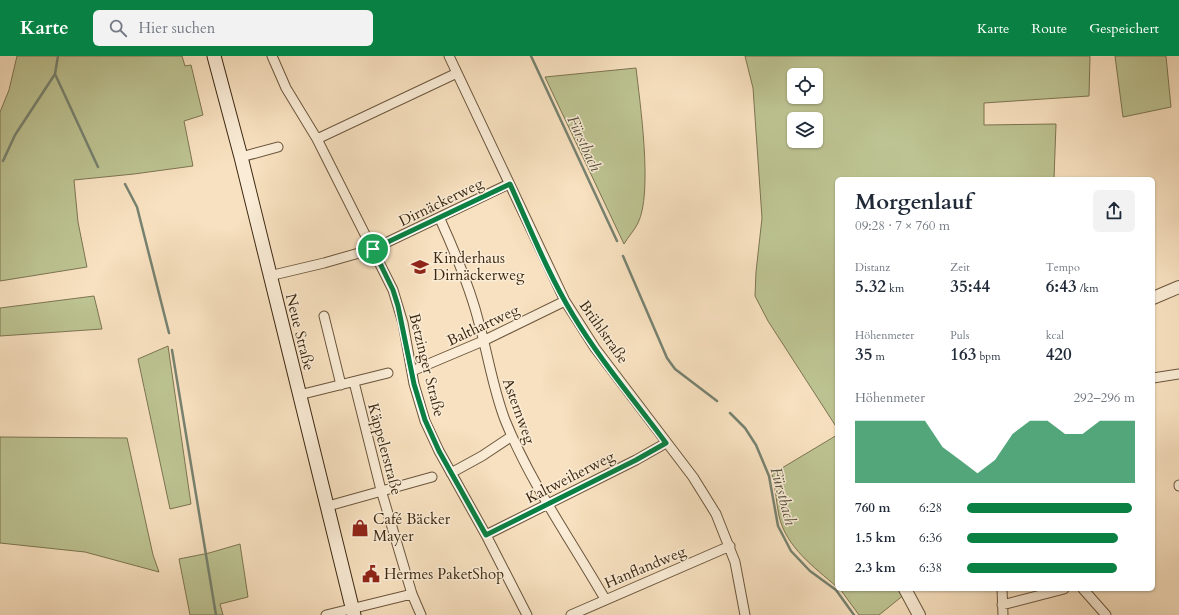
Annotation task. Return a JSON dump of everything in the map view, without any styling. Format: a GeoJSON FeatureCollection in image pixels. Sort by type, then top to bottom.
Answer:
{"type":"FeatureCollection","features":[{"type":"Feature","properties":{"kind":"main road","name":"Neue Straße"},"geometry":{"type":"LineString","coordinates":[[214,56],[241,158],[269,276],[354,612]]}},
{"type":"Feature","properties":{"kind":"street","name":"Betzinger Straße"},"geometry":{"type":"LineString","coordinates":[[272,56],[293,100],[317,139],[373,249],[395,296],[403,322],[418,398],[425,420],[439,451],[486,535],[527,615]]}},
{"type":"Feature","properties":{"kind":"street","name":"Brühlstraße"},"geometry":{"type":"LineString","coordinates":[[449,56],[565,301],[595,348],[710,503],[730,546],[738,573],[745,615]]}},
{"type":"Feature","properties":{"kind":"street"},"geometry":{"type":"LineString","coordinates":[[317,139],[457,73]]}},
{"type":"Feature","properties":{"kind":"street"},"geometry":{"type":"LineString","coordinates":[[241,158],[278,147]]}},
{"type":"Feature","properties":{"kind":"street","name":"Dirnäckerweg"},"geometry":{"type":"LineString","coordinates":[[269,276],[324,263],[373,249],[440,219],[510,184]]}},
{"type":"Feature","properties":{"kind":"street","name":"Asternweg"},"geometry":{"type":"LineString","coordinates":[[440,219],[474,306],[498,399],[512,436],[528,471],[605,599]]}},
{"type":"Feature","properties":{"kind":"street"},"geometry":{"type":"LineString","coordinates":[[1155,297],[1179,287]]}},
{"type":"Feature","properties":{"kind":"street","name":"Balthartweg"},"geometry":{"type":"LineString","coordinates":[[412,371],[484,341],[565,301]]}},
{"type":"Feature","properties":{"kind":"street"},"geometry":{"type":"LineString","coordinates":[[324,316],[341,385]]}},
{"type":"Feature","properties":{"kind":"street"},"geometry":{"type":"LineString","coordinates":[[299,395],[388,372]]}},
{"type":"Feature","properties":{"kind":"street"},"geometry":{"type":"LineString","coordinates":[[1155,378],[1179,374]]}},
{"type":"Feature","properties":{"kind":"street","name":"Käppelerstraße"},"geometry":{"type":"LineString","coordinates":[[354,382],[381,490],[412,594],[421,615]]}},
{"type":"Feature","properties":{"kind":"street"},"geometry":{"type":"LineString","coordinates":[[451,472],[482,456],[512,436]]}},
{"type":"Feature","properties":{"kind":"street","name":"Kaltweiherweg"},"geometry":{"type":"LineString","coordinates":[[486,535],[630,463],[666,443]]}},
{"type":"Feature","properties":{"kind":"street"},"geometry":{"type":"LineString","coordinates":[[328,506],[432,477]]}},
{"type":"Feature","properties":{"kind":"street","name":"Hanflandweg"},"geometry":{"type":"LineString","coordinates":[[571,615],[730,546]]}},
{"type":"Feature","properties":{"kind":"street"},"geometry":{"type":"LineString","coordinates":[[906,591],[919,615]]}},
{"type":"Feature","properties":{"kind":"street"},"geometry":{"type":"LineString","coordinates":[[1002,591],[1003,615]]}},
{"type":"Feature","properties":{"kind":"street"},"geometry":{"type":"LineString","coordinates":[[1002,605],[1056,591]]}},
{"type":"Feature","properties":{"kind":"street"},"geometry":{"type":"LineString","coordinates":[[1085,591],[1106,615]]}},
{"type":"Feature","properties":{"kind":"street"},"geometry":{"type":"LineString","coordinates":[[326,615],[354,612],[412,594]]}},
{"type":"Feature","properties":{"kind":"green space"},"geometry":{"type":"Polygon","coordinates":[[[17,56],[182,56],[185,66],[191,65],[203,115],[184,121],[193,166],[74,180],[78,222],[87,267],[0,281],[0,112],[9,90],[17,56]]]}},
{"type":"Feature","properties":{"kind":"green space"},"geometry":{"type":"Polygon","coordinates":[[[745,56],[1090,56],[1089,96],[984,103],[984,125],[1056,124],[1054,177],[835,177],[835,425],[768,321],[755,296],[762,218],[753,88],[745,56]]]}},
{"type":"Feature","properties":{"kind":"green space"},"geometry":{"type":"Polygon","coordinates":[[[1115,56],[1166,56],[1171,107],[1123,117],[1115,56]]]}},
{"type":"Feature","properties":{"kind":"green space"},"geometry":{"type":"Polygon","coordinates":[[[636,68],[644,147],[645,191],[638,223],[624,244],[545,77],[636,68]]]}},
{"type":"Feature","properties":{"kind":"green space"},"geometry":{"type":"Polygon","coordinates":[[[94,296],[102,329],[0,336],[0,308],[94,296]]]}},
{"type":"Feature","properties":{"kind":"green space"},"geometry":{"type":"Polygon","coordinates":[[[168,346],[191,504],[170,509],[138,359],[168,346]]]}},
{"type":"Feature","properties":{"kind":"green space"},"geometry":{"type":"Polygon","coordinates":[[[835,436],[835,585],[802,556],[788,537],[779,516],[772,474],[835,436]]]}},
{"type":"Feature","properties":{"kind":"green space"},"geometry":{"type":"Polygon","coordinates":[[[0,437],[127,438],[153,555],[159,572],[85,552],[0,543],[0,437]]]}},
{"type":"Feature","properties":{"kind":"green space"},"geometry":{"type":"Polygon","coordinates":[[[240,544],[248,597],[220,604],[223,615],[190,615],[179,559],[209,553],[240,544]]]}},
{"type":"Feature","properties":{"kind":"green space"},"geometry":{"type":"Polygon","coordinates":[[[841,591],[904,591],[905,594],[879,615],[859,615],[841,591]]]}},
{"type":"Feature","properties":{"kind":"waterway"},"geometry":{"type":"LineString","coordinates":[[3,161],[15,135],[55,74],[58,56]]}},
{"type":"Feature","properties":{"kind":"waterway","name":"Fürstbach"},"geometry":{"type":"LineString","coordinates":[[531,56],[617,241]]}},
{"type":"Feature","properties":{"kind":"waterway"},"geometry":{"type":"LineString","coordinates":[[55,74],[98,167]]}},
{"type":"Feature","properties":{"kind":"waterway"},"geometry":{"type":"LineString","coordinates":[[125,184],[137,207],[169,333]]}},
{"type":"Feature","properties":{"kind":"waterway","name":"Fürstbach"},"geometry":{"type":"LineString","coordinates":[[623,256],[667,358],[675,369],[717,401]]}},
{"type":"Feature","properties":{"kind":"waterway"},"geometry":{"type":"LineString","coordinates":[[172,350],[216,615]]}},
{"type":"Feature","properties":{"kind":"waterway","name":"Fürstbach"},"geometry":{"type":"LineString","coordinates":[[730,413],[745,428],[756,445],[769,476],[778,526],[791,551],[810,571],[835,589]]}},
{"type":"Feature","properties":{"kind":"waterway","name":"Fürstbach"},"geometry":{"type":"LineString","coordinates":[[837,591],[854,615]]}},
{"type":"Feature","properties":{"kind":"place","name":"Kinderhaus Dirnäckerweg"},"geometry":{"type":"Point","coordinates":[420,267]}},
{"type":"Feature","properties":{"kind":"place","name":"Café Bäcker Mayer"},"geometry":{"type":"Point","coordinates":[360,528]}},
{"type":"Feature","properties":{"kind":"place","name":"Hermes PaketShop"},"geometry":{"type":"Point","coordinates":[371,574]}},
{"type":"Feature","properties":{"kind":"route"},"geometry":{"type":"LineString","coordinates":[[510,184],[557,286],[573,315],[595,348],[666,443],[636,460],[486,535],[439,451],[425,420],[414,384],[403,322],[393,290],[373,249],[440,219],[510,184]]}}]}
